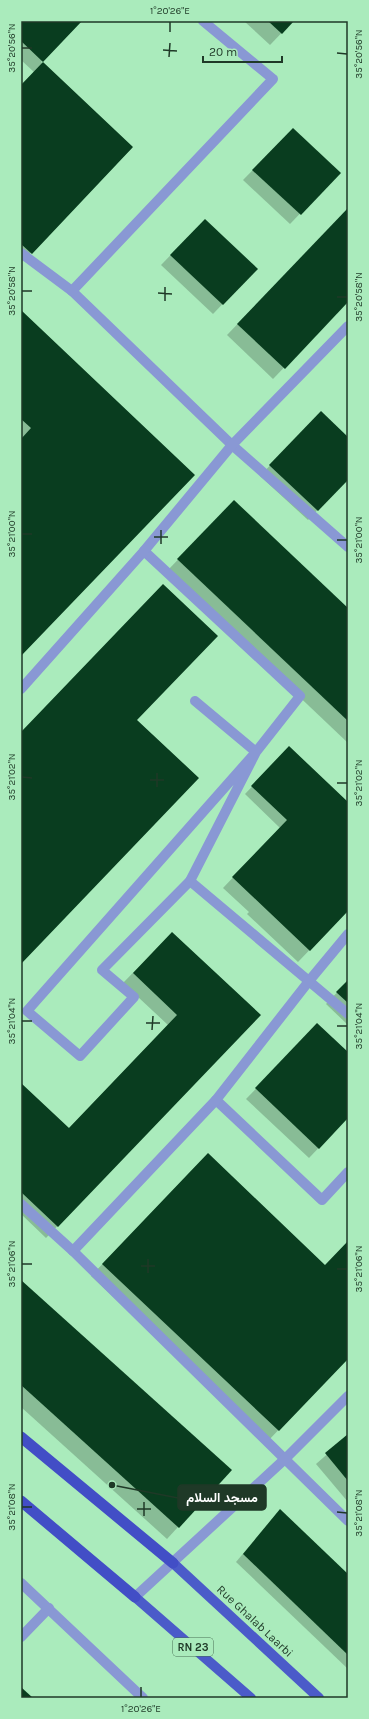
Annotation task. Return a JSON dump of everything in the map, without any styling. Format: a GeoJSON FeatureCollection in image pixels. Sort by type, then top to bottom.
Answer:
{"type":"FeatureCollection","features":[{"type":"Feature","properties":{"kind":"highway"},"geometry":{"type":"LineString","coordinates":[[21,1437],[173,1563]]}},
{"type":"Feature","properties":{"kind":"highway","name":"RN 23"},"geometry":{"type":"LineString","coordinates":[[21,1501],[135,1597]]}},
{"type":"Feature","properties":{"kind":"main road","name":"Rue Ghalab Laarbi"},"geometry":{"type":"LineString","coordinates":[[173,1563],[319,1698]]}},
{"type":"Feature","properties":{"kind":"main road","name":"RN 23"},"geometry":{"type":"LineString","coordinates":[[135,1597],[250,1698]]}},
{"type":"Feature","properties":{"kind":"street"},"geometry":{"type":"LineString","coordinates":[[72,291],[273,79],[203,21]]}},
{"type":"Feature","properties":{"kind":"street"},"geometry":{"type":"LineString","coordinates":[[21,253],[72,291],[232,445],[348,547]]}},
{"type":"Feature","properties":{"kind":"street"},"geometry":{"type":"LineString","coordinates":[[21,689],[144,551],[232,445],[348,326]]}},
{"type":"Feature","properties":{"kind":"street"},"geometry":{"type":"LineString","coordinates":[[144,551],[300,696],[256,752],[27,1011],[80,1056],[134,997],[102,970],[190,881],[256,752]]}},
{"type":"Feature","properties":{"kind":"street"},"geometry":{"type":"LineString","coordinates":[[195,701],[256,752]]}},
{"type":"Feature","properties":{"kind":"street"},"geometry":{"type":"LineString","coordinates":[[190,881],[348,1014]]}},
{"type":"Feature","properties":{"kind":"street"},"geometry":{"type":"LineString","coordinates":[[73,1251],[216,1100],[309,981],[348,934]]}},
{"type":"Feature","properties":{"kind":"street"},"geometry":{"type":"LineString","coordinates":[[216,1100],[322,1200],[348,1172]]}},
{"type":"Feature","properties":{"kind":"street"},"geometry":{"type":"LineString","coordinates":[[21,1204],[73,1251],[286,1458],[348,1521]]}},
{"type":"Feature","properties":{"kind":"street"},"geometry":{"type":"LineString","coordinates":[[135,1597],[286,1458],[348,1396]]}},
{"type":"Feature","properties":{"kind":"street"},"geometry":{"type":"LineString","coordinates":[[21,1583],[144,1698]]}},
{"type":"Feature","properties":{"kind":"street"},"geometry":{"type":"LineString","coordinates":[[21,1636],[49,1608]]}},
{"type":"Feature","properties":{"kind":"building"},"geometry":{"type":"Polygon","coordinates":[[[21,21],[82,21],[43,62],[21,41],[21,21]]]}},
{"type":"Feature","properties":{"kind":"building"},"geometry":{"type":"Polygon","coordinates":[[[268,21],[294,21],[282,34],[268,21]]]}},
{"type":"Feature","properties":{"kind":"building"},"geometry":{"type":"Polygon","coordinates":[[[43,62],[133,147],[32,254],[21,244],[21,85],[43,62]]]}},
{"type":"Feature","properties":{"kind":"building"},"geometry":{"type":"Polygon","coordinates":[[[293,128],[341,173],[301,215],[252,170],[293,128]]]}},
{"type":"Feature","properties":{"kind":"building"},"geometry":{"type":"Polygon","coordinates":[[[348,208],[348,302],[285,369],[237,324],[348,208]]]}},
{"type":"Feature","properties":{"kind":"building"},"geometry":{"type":"Polygon","coordinates":[[[205,219],[258,269],[223,305],[170,255],[205,219]]]}},
{"type":"Feature","properties":{"kind":"building"},"geometry":{"type":"Polygon","coordinates":[[[21,310],[195,475],[21,656],[21,439],[31,428],[21,419],[21,310]]]}},
{"type":"Feature","properties":{"kind":"building"},"geometry":{"type":"Polygon","coordinates":[[[321,411],[348,437],[348,480],[318,511],[269,465],[321,411]]]}},
{"type":"Feature","properties":{"kind":"building"},"geometry":{"type":"Polygon","coordinates":[[[234,500],[348,608],[348,721],[177,559],[234,500]]]}},
{"type":"Feature","properties":{"kind":"building"},"geometry":{"type":"Polygon","coordinates":[[[163,584],[218,636],[137,720],[199,778],[21,964],[21,732],[163,584]]]}},
{"type":"Feature","properties":{"kind":"building"},"geometry":{"type":"Polygon","coordinates":[[[289,746],[348,802],[348,911],[310,951],[232,877],[287,820],[251,786],[289,746]]]}},
{"type":"Feature","properties":{"kind":"building"},"geometry":{"type":"Polygon","coordinates":[[[172,932],[261,1015],[58,1227],[21,1192],[21,1083],[69,1128],[177,1015],[133,973],[172,932]]]}},
{"type":"Feature","properties":{"kind":"building"},"geometry":{"type":"Polygon","coordinates":[[[348,980],[348,1003],[336,992],[348,980]]]}},
{"type":"Feature","properties":{"kind":"building"},"geometry":{"type":"Polygon","coordinates":[[[317,1023],[348,1052],[348,1118],[319,1149],[255,1088],[317,1023]]]}},
{"type":"Feature","properties":{"kind":"building"},"geometry":{"type":"Polygon","coordinates":[[[208,1153],[325,1265],[348,1241],[348,1359],[279,1431],[102,1264],[208,1153]]]}},
{"type":"Feature","properties":{"kind":"building"},"geometry":{"type":"Polygon","coordinates":[[[21,1280],[232,1470],[179,1528],[21,1385],[21,1280]]]}},
{"type":"Feature","properties":{"kind":"building"},"geometry":{"type":"Polygon","coordinates":[[[348,1434],[348,1481],[325,1453],[348,1434]]]}},
{"type":"Feature","properties":{"kind":"building"},"geometry":{"type":"Polygon","coordinates":[[[280,1509],[348,1574],[348,1655],[243,1554],[280,1509]]]}},
{"type":"Feature","properties":{"kind":"building"},"geometry":{"type":"Polygon","coordinates":[[[22,1688],[33,1698],[21,1698],[22,1688]]]}},
{"type":"Feature","properties":{"kind":"place","name":"مسجد السلام"},"geometry":{"type":"Point","coordinates":[112,1485]}}]}
